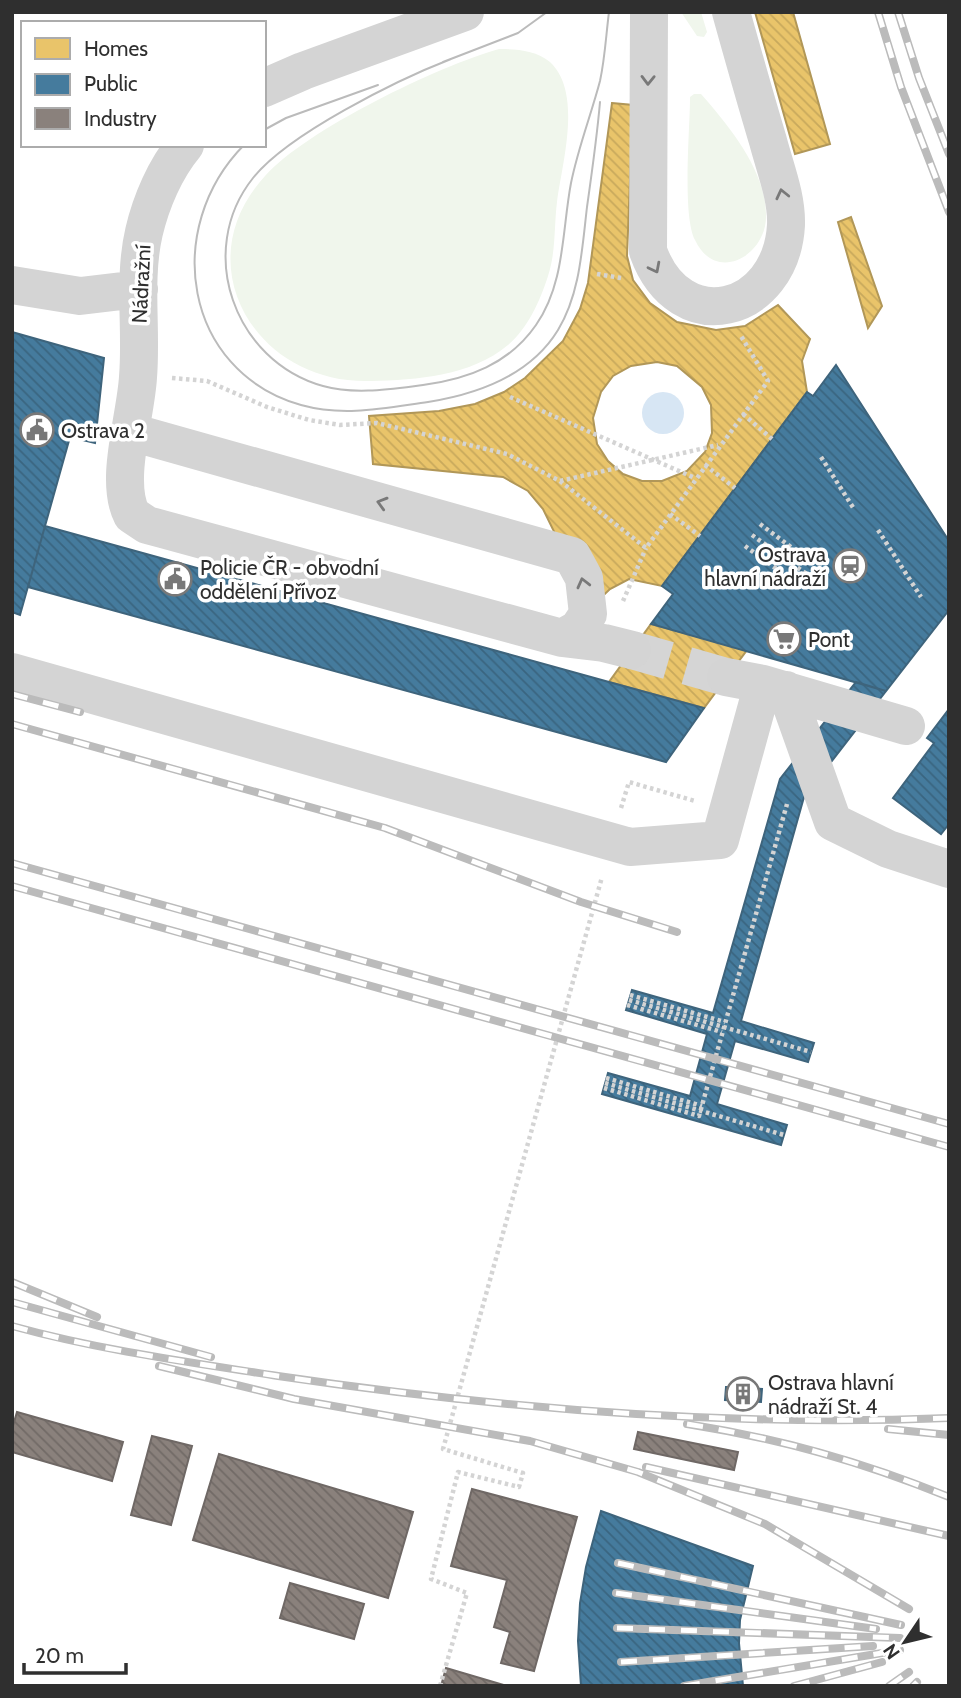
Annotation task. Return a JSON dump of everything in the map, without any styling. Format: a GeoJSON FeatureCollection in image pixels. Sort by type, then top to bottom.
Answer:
{"type":"FeatureCollection","features":[{"type":"Feature","properties":{"kind":"street"},"geometry":{"type":"LineString","coordinates":[[266,87],[465,12]]}},
{"type":"Feature","properties":{"kind":"street"},"geometry":{"type":"LineString","coordinates":[[649,12],[648,251],[654,267],[677,295],[709,307],[738,302],[764,285],[781,254],[786,224],[782,190],[731,12]]}},
{"type":"Feature","properties":{"kind":"street","name":"Nádražní"},"geometry":{"type":"LineString","coordinates":[[184,147],[166,174],[153,202],[143,234],[138,377],[125,487],[128,506],[138,521],[562,638]]}},
{"type":"Feature","properties":{"kind":"street"},"geometry":{"type":"LineString","coordinates":[[12,285],[80,296],[139,289]]}},
{"type":"Feature","properties":{"kind":"street"},"geometry":{"type":"LineString","coordinates":[[131,432],[572,556],[584,578],[589,614],[578,629],[562,638]]}},
{"type":"Feature","properties":{"kind":"street"},"geometry":{"type":"LineString","coordinates":[[562,638],[604,643],[632,650]]}},
{"type":"Feature","properties":{"kind":"street"},"geometry":{"type":"LineString","coordinates":[[12,671],[630,847],[720,840],[758,684]]}},
{"type":"Feature","properties":{"kind":"street"},"geometry":{"type":"LineString","coordinates":[[758,684],[906,726]]}},
{"type":"Feature","properties":{"kind":"street"},"geometry":{"type":"LineString","coordinates":[[758,684],[833,822],[888,849],[949,869]]}},
{"type":"Feature","properties":{"kind":"path"},"geometry":{"type":"LineString","coordinates":[[597,274],[622,278]]}},
{"type":"Feature","properties":{"kind":"path"},"geometry":{"type":"LineString","coordinates":[[510,397],[695,478]]}},
{"type":"Feature","properties":{"kind":"path"},"geometry":{"type":"LineString","coordinates":[[743,414],[772,439]]}},
{"type":"Feature","properties":{"kind":"path"},"geometry":{"type":"LineString","coordinates":[[560,481],[719,445]]}},
{"type":"Feature","properties":{"kind":"path"},"geometry":{"type":"LineString","coordinates":[[821,457],[854,509]]}},
{"type":"Feature","properties":{"kind":"path"},"geometry":{"type":"LineString","coordinates":[[705,465],[735,488]]}},
{"type":"Feature","properties":{"kind":"path"},"geometry":{"type":"LineString","coordinates":[[670,514],[700,536]]}},
{"type":"Feature","properties":{"kind":"path"},"geometry":{"type":"LineString","coordinates":[[760,524],[816,565]]}},
{"type":"Feature","properties":{"kind":"path"},"geometry":{"type":"LineString","coordinates":[[878,530],[921,597]]}},
{"type":"Feature","properties":{"kind":"path"},"geometry":{"type":"LineString","coordinates":[[752,536],[808,575]]}},
{"type":"Feature","properties":{"kind":"path"},"geometry":{"type":"LineString","coordinates":[[745,546],[800,586]]}},
{"type":"Feature","properties":{"kind":"path"},"geometry":{"type":"LineString","coordinates":[[618,821],[629,782],[697,801],[700,788]]}},
{"type":"Feature","properties":{"kind":"path"},"geometry":{"type":"LineString","coordinates":[[784,1135],[703,1111],[605,1083],[687,1107],[699,1116],[703,1111],[788,802]]}},
{"type":"Feature","properties":{"kind":"path"},"geometry":{"type":"LineString","coordinates":[[440,1686],[467,1593],[431,1579],[458,1472],[519,1487],[523,1473],[443,1449],[603,874]]}},
{"type":"Feature","properties":{"kind":"path"},"geometry":{"type":"LineString","coordinates":[[726,1029],[629,1000],[811,1052]]}},
{"type":"Feature","properties":{"kind":"shaded area"},"geometry":{"type":"Polygon","coordinates":[[[681,12],[701,12],[707,32],[704,37],[697,36],[681,12]]]}},
{"type":"Feature","properties":{"kind":"shaded area"},"geometry":{"type":"Polygon","coordinates":[[[499,49],[532,53],[550,62],[560,75],[566,91],[568,110],[566,149],[557,202],[552,258],[541,295],[527,322],[508,345],[493,355],[477,364],[443,374],[371,381],[330,377],[295,363],[266,341],[244,313],[233,281],[231,246],[242,210],[265,176],[310,139],[409,85],[473,57],[499,49]]]}},
{"type":"Feature","properties":{"kind":"shaded area"},"geometry":{"type":"Polygon","coordinates":[[[701,94],[734,134],[752,165],[764,197],[766,214],[759,242],[739,259],[727,262],[715,261],[704,253],[691,228],[688,171],[690,97],[701,94]]]}},
{"type":"Feature","properties":{"kind":"water"},"geometry":{"type":"Polygon","coordinates":[[[663,392],[678,398],[684,413],[678,428],[663,434],[648,428],[642,413],[648,398],[663,392]]]}},
{"type":"Feature","properties":{"kind":"building: Homes"},"geometry":{"type":"Polygon","coordinates":[[[755,12],[793,12],[830,144],[795,154],[755,12]]]}},
{"type":"Feature","properties":{"kind":"building: Homes"},"geometry":{"type":"Polygon","coordinates":[[[612,103],[633,105],[627,256],[633,280],[650,303],[677,322],[716,330],[745,326],[778,305],[810,339],[802,361],[807,392],[662,586],[629,579],[610,589],[591,607],[543,509],[528,491],[503,477],[373,464],[369,416],[439,411],[475,404],[504,392],[525,378],[563,341],[580,309],[588,283],[612,103]],[[657,362],[631,366],[613,376],[601,392],[593,418],[597,444],[608,461],[623,474],[642,481],[662,481],[687,471],[705,452],[712,433],[711,405],[702,387],[677,366],[657,362]]]}},
{"type":"Feature","properties":{"kind":"building: Homes"},"geometry":{"type":"Polygon","coordinates":[[[851,217],[882,306],[868,328],[838,222],[851,217]]]}},
{"type":"Feature","properties":{"kind":"building: Homes"},"geometry":{"type":"Polygon","coordinates":[[[651,624],[747,650],[704,708],[609,682],[651,624]]]}},
{"type":"Feature","properties":{"kind":"building: Public"},"geometry":{"type":"Polygon","coordinates":[[[12,332],[104,358],[95,443],[70,437],[20,615],[12,612],[12,332]]]}},
{"type":"Feature","properties":{"kind":"building: Public"},"geometry":{"type":"Polygon","coordinates":[[[836,365],[949,541],[949,610],[886,691],[651,624],[673,594],[662,586],[807,392],[813,396],[836,365]]]}},
{"type":"Feature","properties":{"kind":"building: Public"},"geometry":{"type":"Polygon","coordinates":[[[45,526],[704,708],[666,762],[28,587],[45,526]]]}},
{"type":"Feature","properties":{"kind":"building: Public"},"geometry":{"type":"Polygon","coordinates":[[[856,682],[886,691],[804,797],[741,1021],[814,1043],[808,1062],[735,1041],[717,1104],[787,1125],[781,1145],[602,1094],[608,1073],[690,1096],[707,1034],[626,1010],[632,990],[713,1013],[780,779],[856,682]]]}},
{"type":"Feature","properties":{"kind":"building: Public"},"geometry":{"type":"Polygon","coordinates":[[[949,709],[949,824],[941,834],[893,798],[934,743],[927,738],[949,709]]]}},
{"type":"Feature","properties":{"kind":"building: Public","name":"Ostrava hlavní nádraží St. 4"},"geometry":{"type":"Polygon","coordinates":[[[726,1387],[762,1389],[761,1402],[725,1400],[726,1387]]]}},
{"type":"Feature","properties":{"kind":"building: Public"},"geometry":{"type":"Polygon","coordinates":[[[601,1511],[753,1566],[740,1620],[743,1686],[581,1686],[578,1641],[580,1603],[586,1567],[601,1511]]]}},
{"type":"Feature","properties":{"kind":"building: Industry"},"geometry":{"type":"Polygon","coordinates":[[[17,1412],[123,1442],[112,1481],[12,1452],[12,1429],[17,1412]]]}},
{"type":"Feature","properties":{"kind":"building: Industry"},"geometry":{"type":"Polygon","coordinates":[[[638,1432],[738,1452],[734,1470],[634,1449],[638,1432]]]}},
{"type":"Feature","properties":{"kind":"building: Industry"},"geometry":{"type":"Polygon","coordinates":[[[152,1436],[192,1446],[171,1525],[131,1515],[152,1436]]]}},
{"type":"Feature","properties":{"kind":"building: Industry"},"geometry":{"type":"Polygon","coordinates":[[[219,1454],[413,1512],[388,1598],[193,1540],[219,1454]]]}},
{"type":"Feature","properties":{"kind":"building: Industry"},"geometry":{"type":"Polygon","coordinates":[[[472,1489],[577,1517],[534,1671],[501,1663],[510,1632],[494,1627],[507,1580],[451,1566],[472,1489]]]}},
{"type":"Feature","properties":{"kind":"building: Industry"},"geometry":{"type":"Polygon","coordinates":[[[290,1583],[364,1604],[354,1639],[280,1618],[290,1583]]]}},
{"type":"Feature","properties":{"kind":"building: Industry"},"geometry":{"type":"Polygon","coordinates":[[[446,1668],[507,1686],[441,1686],[446,1668]]]}},
{"type":"Feature","properties":{"kind":"tunnel"},"geometry":{"type":"LineString","coordinates":[[632,650],[726,677]]}},
{"type":"Feature","properties":{"kind":"tram line"},"geometry":{"type":"LineString","coordinates":[[443,62],[518,33],[547,12]]}},
{"type":"Feature","properties":{"kind":"tram line"},"geometry":{"type":"LineString","coordinates":[[451,59],[374,94],[291,144],[253,178],[236,207],[227,238],[226,269],[233,300],[246,328],[266,353],[292,373],[335,389],[373,390],[423,385],[471,374],[500,360],[525,339],[545,309],[557,274],[571,183],[602,72],[609,12]]}},
{"type":"Feature","properties":{"kind":"tram line"},"geometry":{"type":"LineString","coordinates":[[266,129],[286,118],[378,85]]}},
{"type":"Feature","properties":{"kind":"tram line"},"geometry":{"type":"LineString","coordinates":[[242,147],[218,179],[202,216],[195,255],[198,293],[209,330],[231,362],[261,387],[301,405],[317,409],[380,409],[428,402],[484,388],[518,371],[533,360],[558,330],[571,302],[579,271],[600,102]]}},
{"type":"Feature","properties":{"kind":"railway"},"geometry":{"type":"LineString","coordinates":[[878,12],[901,87],[949,212]]}},
{"type":"Feature","properties":{"kind":"railway"},"geometry":{"type":"LineString","coordinates":[[898,12],[919,78],[949,154]]}},
{"type":"Feature","properties":{"kind":"railway"},"geometry":{"type":"LineString","coordinates":[[12,694],[80,712]]}},
{"type":"Feature","properties":{"kind":"railway"},"geometry":{"type":"LineString","coordinates":[[12,724],[385,828],[581,902],[677,932]]}},
{"type":"Feature","properties":{"kind":"railway"},"geometry":{"type":"LineString","coordinates":[[12,863],[949,1124]]}},
{"type":"Feature","properties":{"kind":"railway"},"geometry":{"type":"LineString","coordinates":[[12,886],[949,1147]]}},
{"type":"Feature","properties":{"kind":"railway"},"geometry":{"type":"LineString","coordinates":[[12,1282],[97,1317]]}},
{"type":"Feature","properties":{"kind":"railway"},"geometry":{"type":"LineString","coordinates":[[12,1302],[211,1357]]}},
{"type":"Feature","properties":{"kind":"railway"},"geometry":{"type":"LineString","coordinates":[[12,1326],[111,1349],[211,1366],[360,1387],[528,1406],[782,1420],[949,1418]]}},
{"type":"Feature","properties":{"kind":"railway"},"geometry":{"type":"LineString","coordinates":[[159,1366],[294,1399],[530,1441],[638,1472],[765,1524],[909,1609]]}},
{"type":"Feature","properties":{"kind":"railway"},"geometry":{"type":"LineString","coordinates":[[687,1424],[820,1453],[949,1497]]}},
{"type":"Feature","properties":{"kind":"railway"},"geometry":{"type":"LineString","coordinates":[[888,1429],[949,1435]]}},
{"type":"Feature","properties":{"kind":"railway"},"geometry":{"type":"LineString","coordinates":[[646,1467],[949,1536]]}},
{"type":"Feature","properties":{"kind":"railway"},"geometry":{"type":"LineString","coordinates":[[618,1563],[901,1625]]}},
{"type":"Feature","properties":{"kind":"railway"},"geometry":{"type":"LineString","coordinates":[[616,1593],[876,1629]]}},
{"type":"Feature","properties":{"kind":"railway"},"geometry":{"type":"LineString","coordinates":[[617,1628],[900,1638]]}},
{"type":"Feature","properties":{"kind":"railway"},"geometry":{"type":"LineString","coordinates":[[621,1662],[873,1646]]}},
{"type":"Feature","properties":{"kind":"railway"},"geometry":{"type":"LineString","coordinates":[[684,1686],[900,1650]]}},
{"type":"Feature","properties":{"kind":"railway"},"geometry":{"type":"LineString","coordinates":[[794,1686],[882,1662]]}},
{"type":"Feature","properties":{"kind":"railway"},"geometry":{"type":"LineString","coordinates":[[889,1686],[909,1672]]}},
{"type":"Feature","properties":{"kind":"railway"},"geometry":{"type":"LineString","coordinates":[[913,1686],[917,1682]]}},
{"type":"Feature","properties":{"kind":"place","name":"Ostrava 2"},"geometry":{"type":"Point","coordinates":[37,430]}},
{"type":"Feature","properties":{"kind":"place","name":"Ostrava hlavní nádraží"},"geometry":{"type":"Point","coordinates":[850,566]}},
{"type":"Feature","properties":{"kind":"place","name":"Policie ČR - obvodní oddělení Přívoz"},"geometry":{"type":"Point","coordinates":[175,579]}},
{"type":"Feature","properties":{"kind":"place","name":"Pont"},"geometry":{"type":"Point","coordinates":[784,639]}},
{"type":"Feature","properties":{"kind":"place","name":"Ostrava hlavní nádraží St. 4"},"geometry":{"type":"Point","coordinates":[743,1394]}}]}
